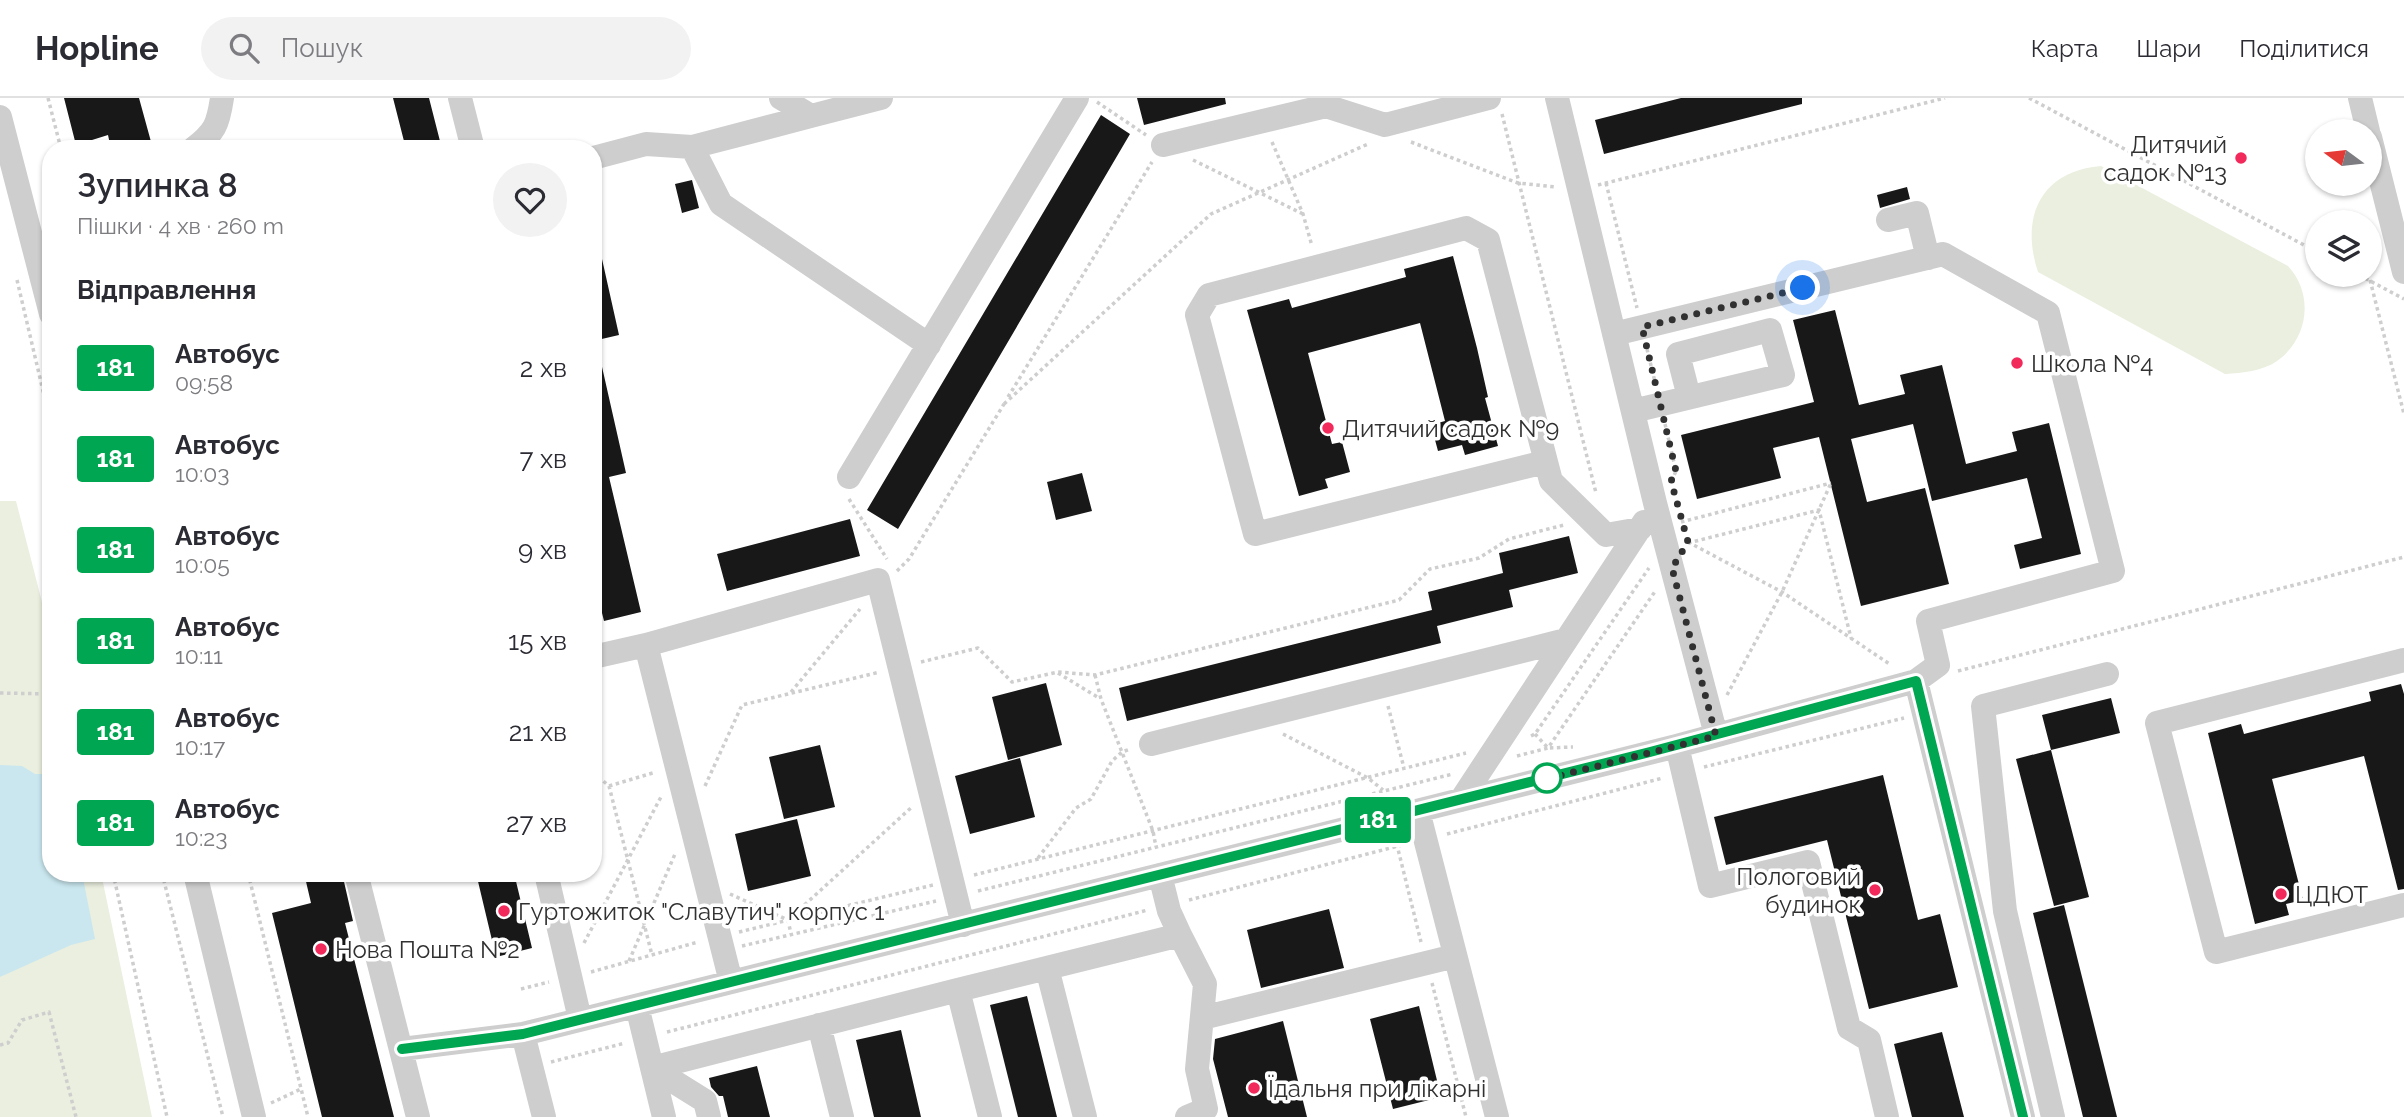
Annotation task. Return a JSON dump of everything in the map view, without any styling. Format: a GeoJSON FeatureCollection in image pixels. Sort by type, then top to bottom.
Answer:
{"type":"FeatureCollection","features":[{"type":"Feature","properties":{"kind":"street"},"geometry":{"type":"LineString","coordinates":[[204,140],[219,122],[222,98]]}},
{"type":"Feature","properties":{"kind":"street"},"geometry":{"type":"LineString","coordinates":[[460,98],[471,140]]}},
{"type":"Feature","properties":{"kind":"street"},"geometry":{"type":"LineString","coordinates":[[781,98],[811,116]]}},
{"type":"Feature","properties":{"kind":"street"},"geometry":{"type":"LineString","coordinates":[[602,156],[646,144],[692,147],[881,98]]}},
{"type":"Feature","properties":{"kind":"street"},"geometry":{"type":"LineString","coordinates":[[849,488],[929,345],[1077,98]]}},
{"type":"Feature","properties":{"kind":"street"},"geometry":{"type":"LineString","coordinates":[[2360,98],[2365,119]]}},
{"type":"Feature","properties":{"kind":"street"},"geometry":{"type":"LineString","coordinates":[[1560,99],[1579,190],[1655,503],[1677,543],[1672,568],[1713,724]]}},
{"type":"Feature","properties":{"kind":"street"},"geometry":{"type":"LineString","coordinates":[[1163,145],[1326,106],[1385,125],[1486,102]]}},
{"type":"Feature","properties":{"kind":"street"},"geometry":{"type":"LineString","coordinates":[[0,117],[42,279]]}},
{"type":"Feature","properties":{"kind":"street"},"geometry":{"type":"LineString","coordinates":[[692,147],[721,204],[929,345]]}},
{"type":"Feature","properties":{"kind":"street"},"geometry":{"type":"LineString","coordinates":[[2382,184],[2404,272]]}},
{"type":"Feature","properties":{"kind":"street"},"geometry":{"type":"LineString","coordinates":[[1888,220],[1917,213],[1928,258]]}},
{"type":"Feature","properties":{"kind":"street"},"geometry":{"type":"LineString","coordinates":[[1545,462],[1255,534],[1196,315],[1209,295],[1466,228],[1488,240],[1551,481],[1606,536],[1640,529]]}},
{"type":"Feature","properties":{"kind":"street"},"geometry":{"type":"LineString","coordinates":[[402,1049],[523,1034],[1677,746],[1713,724],[1916,681],[1938,665],[1928,621],[2113,571],[2048,313],[1943,254],[1614,334]]}},
{"type":"Feature","properties":{"kind":"street"},"geometry":{"type":"LineString","coordinates":[[1633,411],[1689,397]]}},
{"type":"Feature","properties":{"kind":"street"},"geometry":{"type":"LineString","coordinates":[[1461,800],[1655,503]]}},
{"type":"Feature","properties":{"kind":"street"},"geometry":{"type":"LineString","coordinates":[[602,655],[878,580],[963,925]]}},
{"type":"Feature","properties":{"kind":"street"},"geometry":{"type":"LineString","coordinates":[[1151,744],[1566,640]]}},
{"type":"Feature","properties":{"kind":"street"},"geometry":{"type":"LineString","coordinates":[[646,645],[731,982]]}},
{"type":"Feature","properties":{"kind":"street"},"geometry":{"type":"LineString","coordinates":[[2404,660],[2158,723],[2216,952],[2404,905]]}},
{"type":"Feature","properties":{"kind":"street"},"geometry":{"type":"LineString","coordinates":[[2053,1117],[2005,911],[1983,706],[2107,674]]}},
{"type":"Feature","properties":{"kind":"street"},"geometry":{"type":"LineString","coordinates":[[1916,681],[2023,1117]]}},
{"type":"Feature","properties":{"kind":"street"},"geometry":{"type":"LineString","coordinates":[[1677,746],[1710,886],[1808,862],[1849,1028],[1870,1040],[1887,1117]]}},
{"type":"Feature","properties":{"kind":"street"},"geometry":{"type":"LineString","coordinates":[[1418,811],[1496,1117]]}},
{"type":"Feature","properties":{"kind":"street"},"geometry":{"type":"LineString","coordinates":[[1160,875],[1167,905],[1205,984],[1197,1069],[1201,1114]]}},
{"type":"Feature","properties":{"kind":"street"},"geometry":{"type":"LineString","coordinates":[[197,882],[254,1117]]}},
{"type":"Feature","properties":{"kind":"street"},"geometry":{"type":"LineString","coordinates":[[358,882],[418,1117]]}},
{"type":"Feature","properties":{"kind":"street"},"geometry":{"type":"LineString","coordinates":[[548,882],[580,1019]]}},
{"type":"Feature","properties":{"kind":"street"},"geometry":{"type":"LineString","coordinates":[[1975,919],[2005,911]]}},
{"type":"Feature","properties":{"kind":"street"},"geometry":{"type":"LineString","coordinates":[[652,1068],[1180,935]]}},
{"type":"Feature","properties":{"kind":"street"},"geometry":{"type":"LineString","coordinates":[[1202,1018],[1455,956]]}},
{"type":"Feature","properties":{"kind":"street"},"geometry":{"type":"LineString","coordinates":[[1047,968],[1085,1117]]}},
{"type":"Feature","properties":{"kind":"street"},"geometry":{"type":"LineString","coordinates":[[958,990],[990,1117]]}},
{"type":"Feature","properties":{"kind":"street"},"geometry":{"type":"LineString","coordinates":[[637,1006],[664,1117]]}},
{"type":"Feature","properties":{"kind":"street"},"geometry":{"type":"LineString","coordinates":[[819,1026],[842,1117]]}},
{"type":"Feature","properties":{"kind":"street"},"geometry":{"type":"LineString","coordinates":[[523,1034],[544,1117]]}},
{"type":"Feature","properties":{"kind":"street"},"geometry":{"type":"LineString","coordinates":[[652,1068],[705,1101],[709,1117]]}},
{"type":"Feature","properties":{"kind":"path"},"geometry":{"type":"LineString","coordinates":[[48,98],[59,140]]}},
{"type":"Feature","properties":{"kind":"path"},"geometry":{"type":"LineString","coordinates":[[1091,98],[1163,145],[1303,214]]}},
{"type":"Feature","properties":{"kind":"path"},"geometry":{"type":"LineString","coordinates":[[1403,139],[1518,183],[1579,190],[1945,98]]}},
{"type":"Feature","properties":{"kind":"path"},"geometry":{"type":"LineString","coordinates":[[2029,98],[2305,246]]}},
{"type":"Feature","properties":{"kind":"path"},"geometry":{"type":"LineString","coordinates":[[1486,102],[1518,183],[1596,495]]}},
{"type":"Feature","properties":{"kind":"path"},"geometry":{"type":"LineString","coordinates":[[1263,121],[1303,214],[1318,267]]}},
{"type":"Feature","properties":{"kind":"path"},"geometry":{"type":"LineString","coordinates":[[1004,404],[1211,214],[1377,140]]}},
{"type":"Feature","properties":{"kind":"path"},"geometry":{"type":"LineString","coordinates":[[849,488],[895,572],[909,559],[1163,145]]}},
{"type":"Feature","properties":{"kind":"path"},"geometry":{"type":"LineString","coordinates":[[1606,183],[1676,471],[1671,481]]}},
{"type":"Feature","properties":{"kind":"path"},"geometry":{"type":"LineString","coordinates":[[16,275],[42,386]]}},
{"type":"Feature","properties":{"kind":"path"},"geometry":{"type":"LineString","coordinates":[[2372,287],[2404,414]]}},
{"type":"Feature","properties":{"kind":"path"},"geometry":{"type":"LineString","coordinates":[[2381,287],[2404,299]]}},
{"type":"Feature","properties":{"kind":"path"},"geometry":{"type":"LineString","coordinates":[[1682,520],[1831,484],[1782,592],[1713,724]]}},
{"type":"Feature","properties":{"kind":"path"},"geometry":{"type":"LineString","coordinates":[[1819,510],[1851,638]]}},
{"type":"Feature","properties":{"kind":"path"},"geometry":{"type":"LineString","coordinates":[[1677,543],[1819,510]]}},
{"type":"Feature","properties":{"kind":"path"},"geometry":{"type":"LineString","coordinates":[[629,961],[742,705],[978,649],[1012,682],[1058,672],[1095,675],[1399,600],[1430,569],[1479,558],[1509,539],[1588,518]]}},
{"type":"Feature","properties":{"kind":"path"},"geometry":{"type":"LineString","coordinates":[[521,989],[652,955],[791,934],[954,889],[1037,860],[1404,768],[1548,748],[1672,568],[1682,520]]}},
{"type":"Feature","properties":{"kind":"path"},"geometry":{"type":"LineString","coordinates":[[721,943],[788,920],[1156,847],[1384,791],[1490,756],[1535,734],[1677,543],[1682,520]]}},
{"type":"Feature","properties":{"kind":"path"},"geometry":{"type":"LineString","coordinates":[[1677,543],[1782,592],[1916,681]]}},
{"type":"Feature","properties":{"kind":"path"},"geometry":{"type":"LineString","coordinates":[[1955,671],[2404,556]]}},
{"type":"Feature","properties":{"kind":"path"},"geometry":{"type":"LineString","coordinates":[[790,694],[879,587]]}},
{"type":"Feature","properties":{"kind":"path"},"geometry":{"type":"LineString","coordinates":[[1058,672],[1101,699]]}},
{"type":"Feature","properties":{"kind":"path"},"geometry":{"type":"LineString","coordinates":[[1095,675],[1101,699],[1153,831],[1156,847]]}},
{"type":"Feature","properties":{"kind":"path"},"geometry":{"type":"LineString","coordinates":[[1383,686],[1404,768]]}},
{"type":"Feature","properties":{"kind":"path"},"geometry":{"type":"LineString","coordinates":[[0,693],[42,694]]}},
{"type":"Feature","properties":{"kind":"path"},"geometry":{"type":"LineString","coordinates":[[532,1067],[1923,713]]}},
{"type":"Feature","properties":{"kind":"path"},"geometry":{"type":"LineString","coordinates":[[1253,719],[1368,778],[1384,791]]}},
{"type":"Feature","properties":{"kind":"path"},"geometry":{"type":"LineString","coordinates":[[1037,860],[1076,808],[1091,799],[1112,761],[1122,751],[1151,744]]}},
{"type":"Feature","properties":{"kind":"path"},"geometry":{"type":"LineString","coordinates":[[609,786],[677,766]]}},
{"type":"Feature","properties":{"kind":"path"},"geometry":{"type":"LineString","coordinates":[[569,975],[677,766]]}},
{"type":"Feature","properties":{"kind":"path"},"geometry":{"type":"LineString","coordinates":[[602,780],[609,786],[652,955]]}},
{"type":"Feature","properties":{"kind":"path"},"geometry":{"type":"LineString","coordinates":[[788,920],[930,791]]}},
{"type":"Feature","properties":{"kind":"path"},"geometry":{"type":"LineString","coordinates":[[1391,817],[1466,1117]]}},
{"type":"Feature","properties":{"kind":"path"},"geometry":{"type":"LineString","coordinates":[[115,882],[167,1117]]}},
{"type":"Feature","properties":{"kind":"path"},"geometry":{"type":"LineString","coordinates":[[164,882],[223,1117]]}},
{"type":"Feature","properties":{"kind":"path"},"geometry":{"type":"LineString","coordinates":[[250,882],[308,1117]]}},
{"type":"Feature","properties":{"kind":"path"},"geometry":{"type":"LineString","coordinates":[[706,883],[788,920]]}},
{"type":"Feature","properties":{"kind":"path"},"geometry":{"type":"LineString","coordinates":[[788,920],[791,934]]}},
{"type":"Feature","properties":{"kind":"path"},"geometry":{"type":"LineString","coordinates":[[0,1045],[8,1043],[22,1020],[48,1012],[76,1117]]}},
{"type":"Feature","properties":{"kind":"green space"},"geometry":{"type":"Polygon","coordinates":[[[2101,166],[2288,266],[2302,289],[2304,315],[2296,340],[2288,351],[2265,367],[2225,374],[2038,272],[2032,233],[2034,216],[2040,201],[2050,187],[2063,177],[2101,166]]]}},
{"type":"Feature","properties":{"kind":"green space"},"geometry":{"type":"Polygon","coordinates":[[[0,501],[16,501],[42,602],[42,882],[103,882],[152,1117],[0,1117],[0,501]]]}},
{"type":"Feature","properties":{"kind":"water"},"geometry":{"type":"Polygon","coordinates":[[[0,765],[22,766],[35,774],[42,774],[42,882],[84,882],[95,939],[71,945],[0,977],[0,765]]]}},
{"type":"Feature","properties":{"kind":"building"},"geometry":{"type":"Polygon","coordinates":[[[64,98],[139,98],[151,140],[109,140],[108,135],[92,140],[75,140],[64,98]]]}},
{"type":"Feature","properties":{"kind":"building"},"geometry":{"type":"Polygon","coordinates":[[[393,98],[429,98],[440,140],[404,140],[393,98]]]}},
{"type":"Feature","properties":{"kind":"building"},"geometry":{"type":"Polygon","coordinates":[[[1137,98],[1225,98],[1226,104],[1144,125],[1137,98]]]}},
{"type":"Feature","properties":{"kind":"building"},"geometry":{"type":"Polygon","coordinates":[[[1681,98],[1802,98],[1802,104],[1604,154],[1595,120],[1681,98]]]}},
{"type":"Feature","properties":{"kind":"building"},"geometry":{"type":"Polygon","coordinates":[[[1101,115],[1130,134],[898,529],[867,510],[1101,115]]]}},
{"type":"Feature","properties":{"kind":"building"},"geometry":{"type":"Polygon","coordinates":[[[692,180],[699,208],[682,213],[675,184],[692,180]]]}},
{"type":"Feature","properties":{"kind":"building"},"geometry":{"type":"Polygon","coordinates":[[[1907,187],[1910,199],[1880,208],[1877,195],[1907,187]]]}},
{"type":"Feature","properties":{"kind":"building"},"geometry":{"type":"Polygon","coordinates":[[[1453,256],[1477,348],[1488,397],[1485,398],[1498,446],[1465,455],[1462,445],[1438,451],[1431,425],[1445,421],[1420,323],[1308,353],[1332,444],[1342,442],[1350,472],[1325,479],[1328,488],[1299,496],[1247,310],[1289,299],[1292,308],[1406,277],[1404,269],[1453,256]]]}},
{"type":"Feature","properties":{"kind":"building"},"geometry":{"type":"Polygon","coordinates":[[[602,259],[619,335],[602,339],[602,259]]]}},
{"type":"Feature","properties":{"kind":"building"},"geometry":{"type":"Polygon","coordinates":[[[1835,310],[1859,405],[1905,394],[1900,375],[1942,365],[1966,464],[2017,451],[2012,432],[2049,423],[2081,554],[2020,569],[2014,545],[2042,538],[2027,478],[1932,501],[1913,424],[1851,439],[1867,502],[1925,488],[1949,584],[1861,606],[1819,437],[1773,448],[1781,478],[1697,499],[1681,435],[1814,402],[1793,320],[1835,310]]]}},
{"type":"Feature","properties":{"kind":"building"},"geometry":{"type":"Polygon","coordinates":[[[602,367],[626,473],[609,477],[641,612],[604,621],[602,367]]]}},
{"type":"Feature","properties":{"kind":"building"},"geometry":{"type":"Polygon","coordinates":[[[1082,473],[1092,511],[1056,520],[1047,482],[1082,473]]]}},
{"type":"Feature","properties":{"kind":"building"},"geometry":{"type":"Polygon","coordinates":[[[850,519],[860,556],[727,591],[717,554],[850,519]]]}},
{"type":"Feature","properties":{"kind":"building"},"geometry":{"type":"Polygon","coordinates":[[[1569,536],[1578,573],[1509,590],[1513,607],[1437,626],[1441,643],[1127,721],[1119,688],[1432,610],[1428,592],[1503,573],[1499,553],[1569,536]]]}},
{"type":"Feature","properties":{"kind":"building"},"geometry":{"type":"Polygon","coordinates":[[[1046,683],[1062,745],[1008,760],[992,697],[1046,683]]]}},
{"type":"Feature","properties":{"kind":"building"},"geometry":{"type":"Polygon","coordinates":[[[2401,684],[2404,694],[2404,889],[2398,890],[2364,756],[2272,779],[2303,900],[2286,904],[2289,915],[2255,924],[2208,733],[2241,724],[2244,734],[2371,701],[2369,692],[2401,684]]]}},
{"type":"Feature","properties":{"kind":"building"},"geometry":{"type":"Polygon","coordinates":[[[2111,698],[2120,733],[2051,750],[2042,715],[2111,698]]]}},
{"type":"Feature","properties":{"kind":"building"},"geometry":{"type":"Polygon","coordinates":[[[820,745],[835,807],[784,819],[769,757],[820,745]]]}},
{"type":"Feature","properties":{"kind":"building"},"geometry":{"type":"Polygon","coordinates":[[[2051,750],[2089,897],[2054,906],[2016,759],[2051,750]]]}},
{"type":"Feature","properties":{"kind":"building"},"geometry":{"type":"Polygon","coordinates":[[[1020,758],[1035,817],[970,834],[955,776],[1020,758]]]}},
{"type":"Feature","properties":{"kind":"building","name":"Пологовий будинок"},"geometry":{"type":"Polygon","coordinates":[[[1883,775],[1918,920],[1940,914],[1958,987],[1869,1009],[1827,840],[1726,865],[1714,817],[1883,775]]]}},
{"type":"Feature","properties":{"kind":"building"},"geometry":{"type":"Polygon","coordinates":[[[797,819],[811,876],[748,891],[735,834],[797,819]]]}},
{"type":"Feature","properties":{"kind":"building"},"geometry":{"type":"Polygon","coordinates":[[[306,882],[344,882],[353,921],[345,923],[394,1117],[322,1117],[272,913],[311,903],[306,882]]]}},
{"type":"Feature","properties":{"kind":"building","name":"Гуртожиток \"Славутич\" корпус 1"},"geometry":{"type":"Polygon","coordinates":[[[478,882],[516,882],[532,948],[496,957],[478,882]]]}},
{"type":"Feature","properties":{"kind":"building"},"geometry":{"type":"Polygon","coordinates":[[[2064,905],[2117,1117],[2083,1117],[2033,913],[2064,905]]]}},
{"type":"Feature","properties":{"kind":"building"},"geometry":{"type":"Polygon","coordinates":[[[1329,909],[1344,968],[1261,988],[1247,930],[1329,909]]]}},
{"type":"Feature","properties":{"kind":"building"},"geometry":{"type":"Polygon","coordinates":[[[1027,996],[1057,1117],[1018,1117],[990,1005],[1027,996]]]}},
{"type":"Feature","properties":{"kind":"building"},"geometry":{"type":"Polygon","coordinates":[[[1419,1006],[1441,1097],[1393,1109],[1370,1019],[1419,1006]]]}},
{"type":"Feature","properties":{"kind":"building"},"geometry":{"type":"Polygon","coordinates":[[[1283,1021],[1307,1117],[1228,1117],[1213,1059],[1215,1039],[1283,1021]]]}},
{"type":"Feature","properties":{"kind":"building"},"geometry":{"type":"Polygon","coordinates":[[[901,1030],[921,1117],[874,1117],[856,1040],[901,1030]]]}},
{"type":"Feature","properties":{"kind":"building"},"geometry":{"type":"Polygon","coordinates":[[[1942,1032],[1964,1117],[1912,1117],[1894,1044],[1942,1032]]]}},
{"type":"Feature","properties":{"kind":"building"},"geometry":{"type":"Polygon","coordinates":[[[757,1066],[770,1117],[728,1117],[723,1096],[719,1096],[711,1087],[709,1078],[757,1066]]]}},
{"type":"Feature","properties":{"kind":"bus line","name":"181"},"geometry":{"type":"LineString","coordinates":[[402,1049],[523,1034],[1716,736],[1916,681],[2023,1117]]}},
{"type":"Feature","properties":{"kind":"place","name":"Дитячий садок №13"},"geometry":{"type":"Point","coordinates":[2241,158]}},
{"type":"Feature","properties":{"kind":"place","name":"Школа №4"},"geometry":{"type":"Point","coordinates":[2017,363]}},
{"type":"Feature","properties":{"kind":"place","name":"Дитячий садок №9"},"geometry":{"type":"Point","coordinates":[1328,428]}},
{"type":"Feature","properties":{"kind":"place","name":"Пологовий будинок"},"geometry":{"type":"Point","coordinates":[1875,890]}},
{"type":"Feature","properties":{"kind":"place","name":"ЦДЮТ"},"geometry":{"type":"Point","coordinates":[2281,894]}},
{"type":"Feature","properties":{"kind":"place","name":"Гуртожиток \"Славутич\" корпус 1"},"geometry":{"type":"Point","coordinates":[504,911]}},
{"type":"Feature","properties":{"kind":"place","name":"Нова Пошта №2"},"geometry":{"type":"Point","coordinates":[321,949]}},
{"type":"Feature","properties":{"kind":"place","name":"Їдальня при лікарні"},"geometry":{"type":"Point","coordinates":[1254,1088]}},
{"type":"Feature","properties":{"kind":"route"},"geometry":{"type":"LineString","coordinates":[[1547,778],[1542,780],[1716,736],[1672,568],[1688,542],[1671,481],[1676,471],[1642,327],[1803,288]]}}]}
